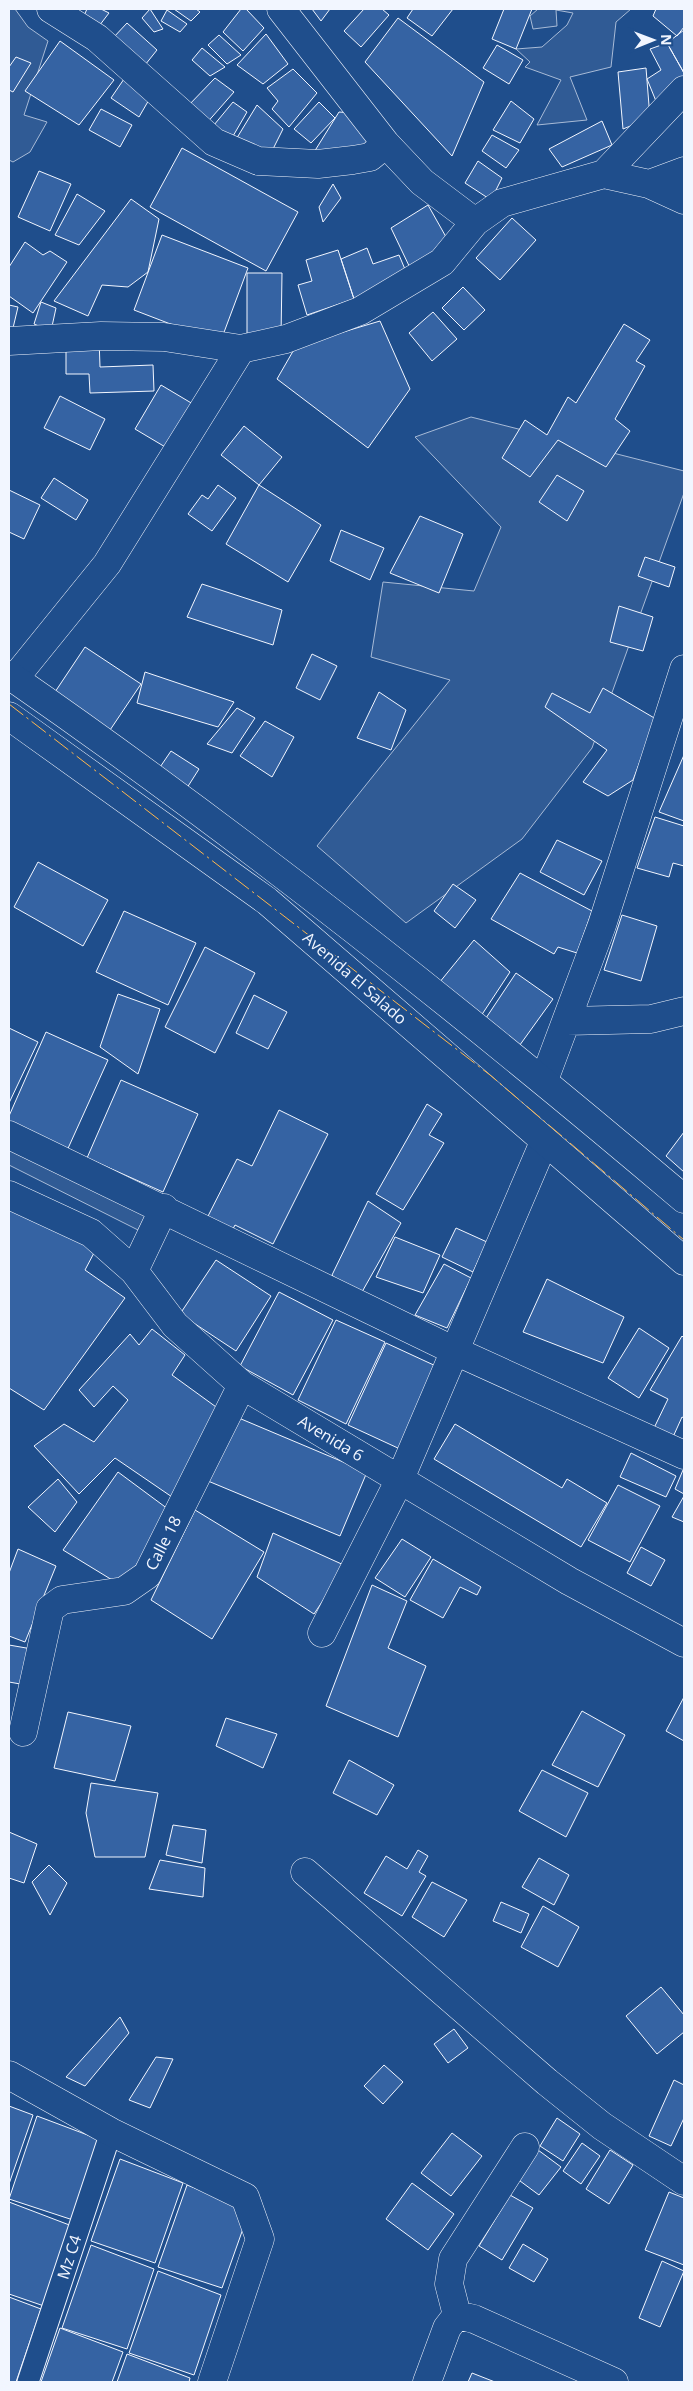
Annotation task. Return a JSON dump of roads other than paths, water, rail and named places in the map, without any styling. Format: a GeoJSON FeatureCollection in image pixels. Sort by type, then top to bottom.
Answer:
{"type":"FeatureCollection","features":[{"type":"Feature","properties":{"kind":"street"},"geometry":{"type":"LineString","coordinates":[[51,9],[97,38],[214,142],[258,161],[318,164],[353,160],[370,157],[386,144]]}},
{"type":"Feature","properties":{"kind":"street"},"geometry":{"type":"LineString","coordinates":[[281,9],[386,144],[422,182],[475,222]]}},
{"type":"Feature","properties":{"kind":"street"},"geometry":{"type":"LineString","coordinates":[[604,174],[684,90]]}},
{"type":"Feature","properties":{"kind":"street"},"geometry":{"type":"LineString","coordinates":[[649,184],[684,171]]}},
{"type":"Feature","properties":{"kind":"street"},"geometry":{"type":"LineString","coordinates":[[9,341],[101,336],[164,337],[241,348],[286,339],[360,311],[442,262],[475,222],[502,203],[604,174],[649,184],[684,200]]}},
{"type":"Feature","properties":{"kind":"street"},"geometry":{"type":"LineString","coordinates":[[12,677],[107,564],[241,348]]}},
{"type":"Feature","properties":{"kind":"street"},"geometry":{"type":"LineString","coordinates":[[544,1080],[618,877],[684,669]]}},
{"type":"Feature","properties":{"kind":"street","name":"Avenida El Salado"},"geometry":{"type":"LineString","coordinates":[[12,677],[263,860],[544,1080],[684,1199]]}},
{"type":"Feature","properties":{"kind":"street","name":"Avenida El Salado"},"geometry":{"type":"LineString","coordinates":[[9,716],[267,901],[684,1261]]}},
{"type":"Feature","properties":{"kind":"street"},"geometry":{"type":"LineString","coordinates":[[567,1021],[651,1019],[684,1011]]}},
{"type":"Feature","properties":{"kind":"street"},"geometry":{"type":"LineString","coordinates":[[9,1135],[164,1208],[455,1350],[684,1455]]}},
{"type":"Feature","properties":{"kind":"street"},"geometry":{"type":"LineString","coordinates":[[322,1634],[400,1479],[544,1142]]}},
{"type":"Feature","properties":{"kind":"street","name":"Avenida 6"},"geometry":{"type":"LineString","coordinates":[[9,1195],[91,1233],[134,1271],[175,1325],[242,1385],[569,1581],[684,1643]]}},
{"type":"Feature","properties":{"kind":"street"},"geometry":{"type":"LineString","coordinates":[[134,1271],[164,1208]]}},
{"type":"Feature","properties":{"kind":"street","name":"Calle 18"},"geometry":{"type":"LineString","coordinates":[[23,1732],[50,1609],[62,1600],[124,1591],[147,1576],[242,1385]]}},
{"type":"Feature","properties":{"kind":"street"},"geometry":{"type":"LineString","coordinates":[[305,1872],[547,2082],[602,2126],[684,2181]]}},
{"type":"Feature","properties":{"kind":"street"},"geometry":{"type":"LineString","coordinates":[[9,2075],[111,2132],[245,2196],[260,2239],[212,2382]]}},
{"type":"Feature","properties":{"kind":"street","name":"Mz C4"},"geometry":{"type":"LineString","coordinates":[[28,2382],[111,2132]]}},
{"type":"Feature","properties":{"kind":"street"},"geometry":{"type":"LineString","coordinates":[[458,2315],[449,2284],[453,2259],[525,2147]]}},
{"type":"Feature","properties":{"kind":"street"},"geometry":{"type":"LineString","coordinates":[[427,2382],[447,2328],[458,2315]]}},
{"type":"Feature","properties":{"kind":"street"},"geometry":{"type":"LineString","coordinates":[[458,2315],[474,2319],[614,2382]]}}]}
